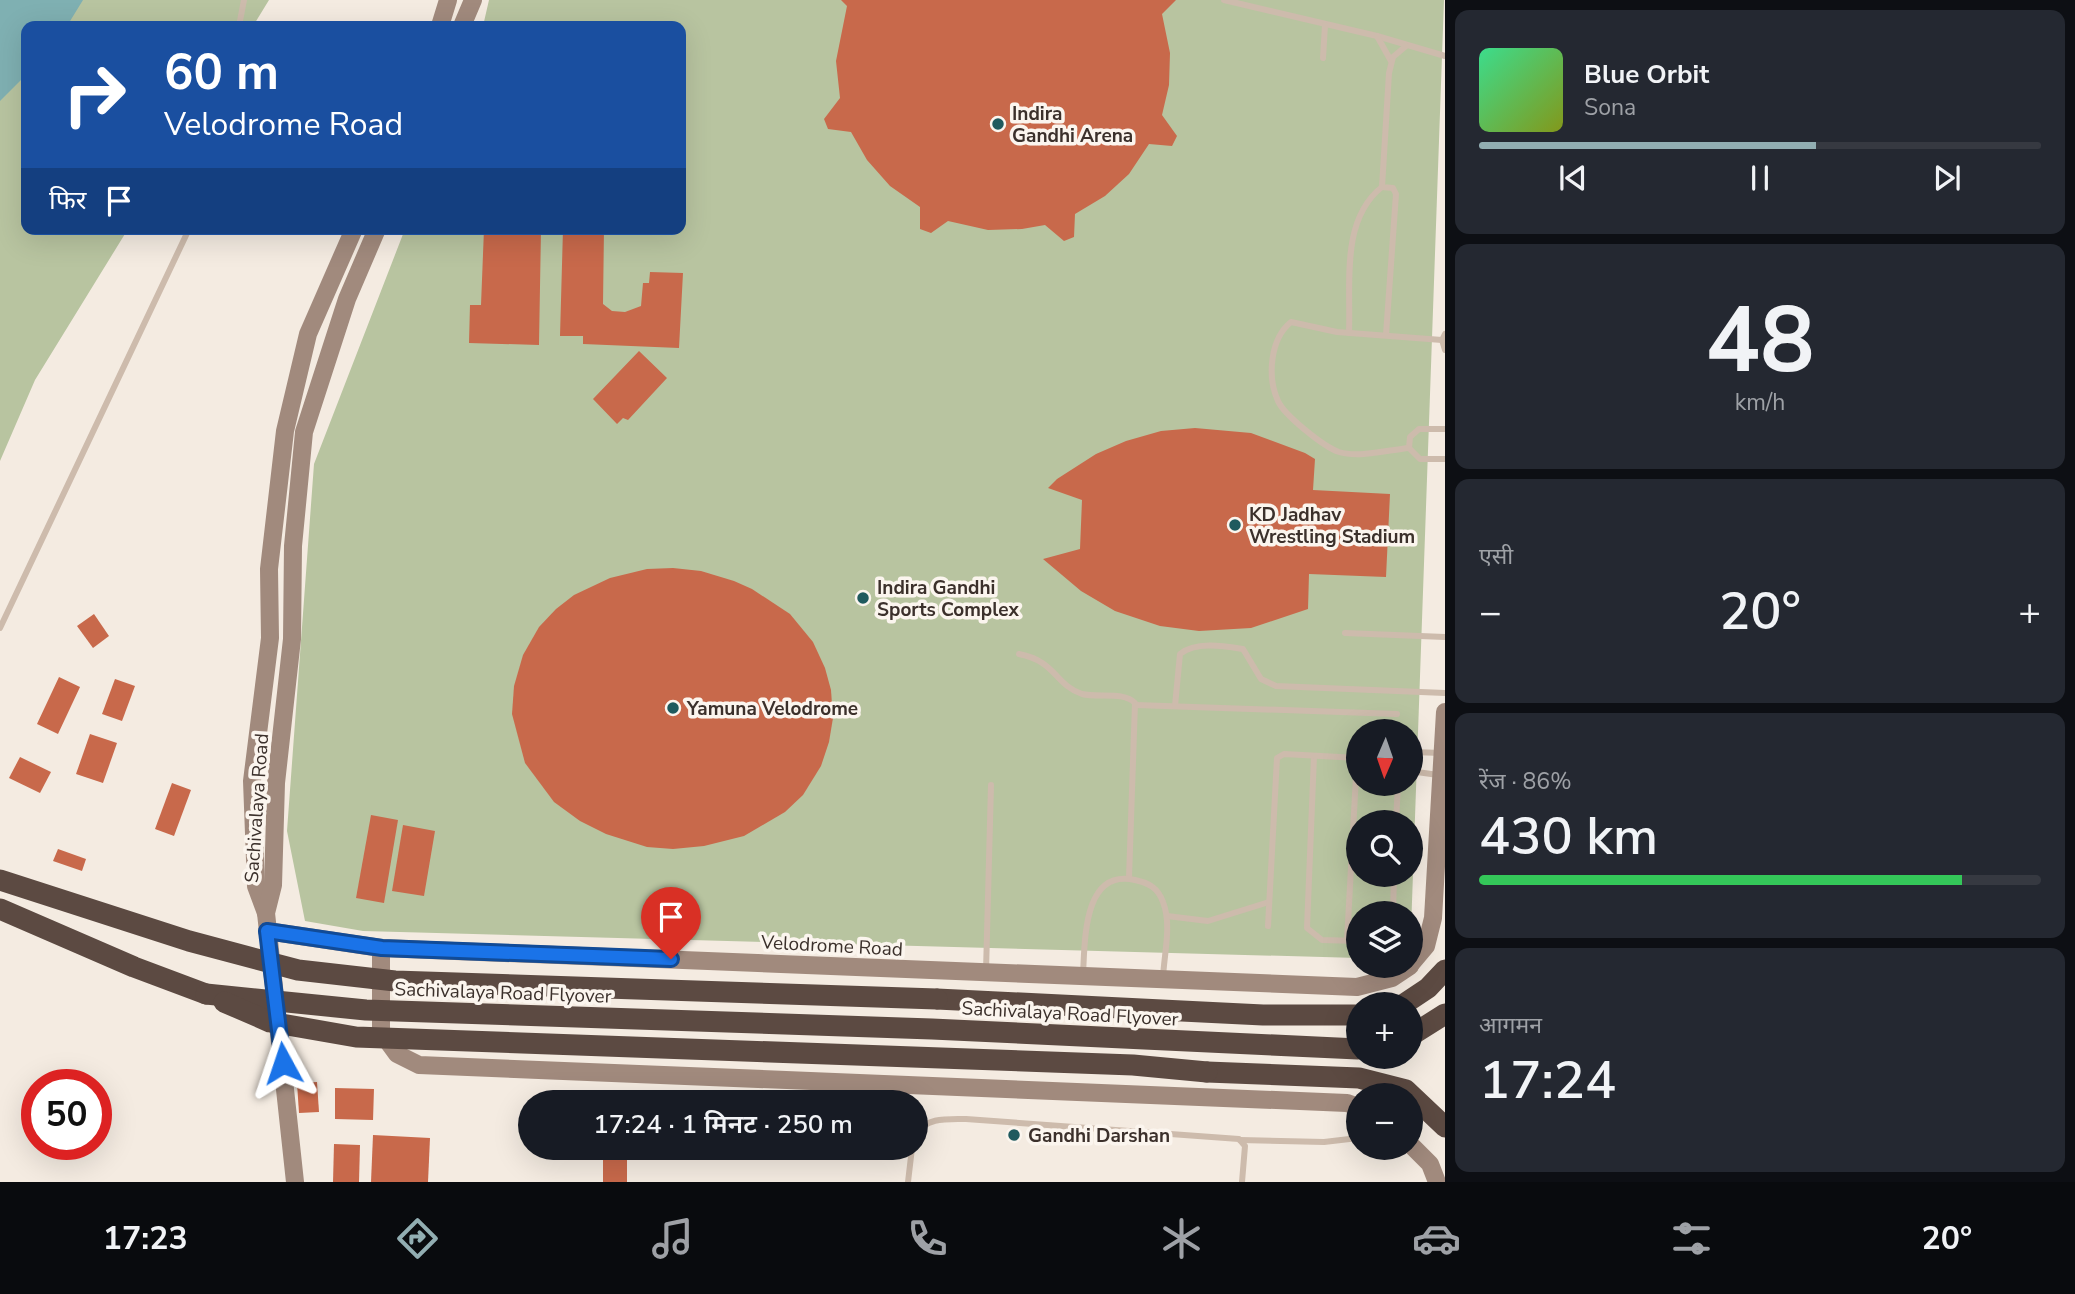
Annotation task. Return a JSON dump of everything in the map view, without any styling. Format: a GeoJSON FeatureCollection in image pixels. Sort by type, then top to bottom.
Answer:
{"type":"FeatureCollection","features":[{"type":"Feature","properties":{"kind":"highway","name":"Sachivalaya Road Flyover"},"geometry":{"type":"LineString","coordinates":[[0,880],[189,941],[298,970],[395,981],[1346,1015]]}},
{"type":"Feature","properties":{"kind":"highway","name":"Sachivalaya Road Flyover"},"geometry":{"type":"LineString","coordinates":[[0,909],[134,968],[206,994],[366,1010],[946,1030],[1346,1048]]}},
{"type":"Feature","properties":{"kind":"highway"},"geometry":{"type":"LineString","coordinates":[[1423,992],[1445,970]]}},
{"type":"Feature","properties":{"kind":"highway"},"geometry":{"type":"LineString","coordinates":[[206,994],[270,1023],[356,1037],[1133,1065],[1359,1079],[1406,1090],[1444,1125]]}},
{"type":"Feature","properties":{"kind":"highway"},"geometry":{"type":"LineString","coordinates":[[1423,1028],[1445,1014]]}},
{"type":"Feature","properties":{"kind":"street"},"geometry":{"type":"LineString","coordinates":[[442,21],[448,0]]}},
{"type":"Feature","properties":{"kind":"street"},"geometry":{"type":"LineString","coordinates":[[464,21],[473,0]]}},
{"type":"Feature","properties":{"kind":"street","name":"Sachivalaya Road"},"geometry":{"type":"LineString","coordinates":[[295,1182],[277,997],[267,922],[256,886],[252,781],[271,612],[269,569],[293,384],[308,334],[351,235]]}},
{"type":"Feature","properties":{"kind":"street","name":"Sachivalaya Road"},"geometry":{"type":"LineString","coordinates":[[267,922],[273,886],[276,783],[294,613],[293,546],[304,432],[347,299],[374,235]]}},
{"type":"Feature","properties":{"kind":"street"},"geometry":{"type":"LineString","coordinates":[[271,612],[294,613]]}},
{"type":"Feature","properties":{"kind":"street","name":"Velodrome Road"},"geometry":{"type":"LineString","coordinates":[[1423,950],[1431,933],[1445,712]]}},
{"type":"Feature","properties":{"kind":"street","name":"Velodrome Road"},"geometry":{"type":"LineString","coordinates":[[267,922],[382,948],[1357,987],[1392,978]]}},
{"type":"Feature","properties":{"kind":"street"},"geometry":{"type":"LineString","coordinates":[[382,948],[381,1032],[397,1054],[419,1065],[1346,1103]]}},
{"type":"Feature","properties":{"kind":"street"},"geometry":{"type":"LineString","coordinates":[[1423,1157],[1430,1164],[1437,1182]]}},
{"type":"Feature","properties":{"kind":"lane"},"geometry":{"type":"LineString","coordinates":[[240,21],[244,0]]}},
{"type":"Feature","properties":{"kind":"lane"},"geometry":{"type":"LineString","coordinates":[[1224,0],[1377,36],[1445,56]]}},
{"type":"Feature","properties":{"kind":"lane"},"geometry":{"type":"LineString","coordinates":[[1323,58],[1325,25]]}},
{"type":"Feature","properties":{"kind":"lane"},"geometry":{"type":"LineString","coordinates":[[1349,333],[1354,230],[1362,209],[1382,187],[1391,61],[1377,36]]}},
{"type":"Feature","properties":{"kind":"lane"},"geometry":{"type":"LineString","coordinates":[[1391,61],[1406,46]]}},
{"type":"Feature","properties":{"kind":"lane"},"geometry":{"type":"LineString","coordinates":[[1382,187],[1393,188],[1396,194],[1386,335]]}},
{"type":"Feature","properties":{"kind":"lane"},"geometry":{"type":"LineString","coordinates":[[0,628],[186,235]]}},
{"type":"Feature","properties":{"kind":"lane"},"geometry":{"type":"LineString","coordinates":[[1409,448],[1349,454],[1327,446],[1279,404],[1272,376],[1276,339],[1282,329],[1291,322],[1302,322],[1349,333],[1443,337],[1445,350]]}},
{"type":"Feature","properties":{"kind":"lane"},"geometry":{"type":"LineString","coordinates":[[1409,448],[1410,437],[1419,429],[1445,429]]}},
{"type":"Feature","properties":{"kind":"lane"},"geometry":{"type":"LineString","coordinates":[[1409,448],[1420,459],[1445,459]]}},
{"type":"Feature","properties":{"kind":"lane"},"geometry":{"type":"LineString","coordinates":[[1345,633],[1445,637]]}},
{"type":"Feature","properties":{"kind":"lane"},"geometry":{"type":"LineString","coordinates":[[1175,706],[1180,654],[1188,648],[1204,646],[1243,649],[1261,679],[1276,686],[1445,693]]}},
{"type":"Feature","properties":{"kind":"lane"},"geometry":{"type":"LineString","coordinates":[[1019,654],[1043,661],[1069,688],[1080,693],[1129,698],[1136,705],[1397,714]]}},
{"type":"Feature","properties":{"kind":"lane"},"geometry":{"type":"LineString","coordinates":[[1129,878],[1136,705]]}},
{"type":"Feature","properties":{"kind":"lane"},"geometry":{"type":"LineString","coordinates":[[1423,752],[1443,753]]}},
{"type":"Feature","properties":{"kind":"lane"},"geometry":{"type":"LineString","coordinates":[[1268,926],[1277,758],[1284,754],[1346,757]]}},
{"type":"Feature","properties":{"kind":"lane"},"geometry":{"type":"LineString","coordinates":[[1314,756],[1307,928],[1322,940],[1346,941]]}},
{"type":"Feature","properties":{"kind":"lane"},"geometry":{"type":"LineString","coordinates":[[1423,773],[1441,776]]}},
{"type":"Feature","properties":{"kind":"lane"},"geometry":{"type":"LineString","coordinates":[[986,972],[991,785]]}},
{"type":"Feature","properties":{"kind":"lane"},"geometry":{"type":"LineString","coordinates":[[1350,901],[1355,796]]}},
{"type":"Feature","properties":{"kind":"lane"},"geometry":{"type":"LineString","coordinates":[[1082,977],[1086,926],[1093,901],[1106,884],[1129,878],[1148,883],[1158,892],[1167,916],[1163,980]]}},
{"type":"Feature","properties":{"kind":"lane"},"geometry":{"type":"LineString","coordinates":[[1167,916],[1208,921],[1269,902]]}},
{"type":"Feature","properties":{"kind":"lane"},"geometry":{"type":"LineString","coordinates":[[928,1123],[936,1119],[965,1119],[1238,1139],[1324,1142],[1346,1139]]}},
{"type":"Feature","properties":{"kind":"lane"},"geometry":{"type":"LineString","coordinates":[[1238,1139],[1245,1146],[1242,1182]]}},
{"type":"Feature","properties":{"kind":"lane"},"geometry":{"type":"LineString","coordinates":[[908,1182],[911,1160]]}},
{"type":"Feature","properties":{"kind":"green space"},"geometry":{"type":"Polygon","coordinates":[[[0,0],[269,0],[256,21],[21,21],[21,235],[124,235],[35,380],[0,461],[0,0]]]}},
{"type":"Feature","properties":{"kind":"green space","name":"Indira Gandhi Sports Complex"},"geometry":{"type":"Polygon","coordinates":[[[489,0],[1444,0],[1418,719],[1346,719],[1346,796],[1416,796],[1415,810],[1346,810],[1346,887],[1413,887],[1412,901],[1346,901],[1346,958],[363,931],[305,921],[287,831],[314,464],[403,235],[686,235],[686,21],[484,21],[489,0]]]}},
{"type":"Feature","properties":{"kind":"water"},"geometry":{"type":"Polygon","coordinates":[[[0,0],[83,0],[70,21],[21,21],[21,80],[0,101],[0,0]]]}},
{"type":"Feature","properties":{"kind":"building","name":"Indira Gandhi Arena"},"geometry":{"type":"Polygon","coordinates":[[[841,0],[1176,0],[1162,14],[1170,53],[1169,85],[1162,115],[1177,136],[1172,146],[1149,144],[1129,174],[1105,196],[1075,214],[1074,237],[1064,241],[1045,225],[988,230],[948,221],[931,233],[920,229],[920,207],[890,186],[867,160],[851,132],[828,129],[824,119],[840,98],[836,61],[847,6],[841,0]]]}},
{"type":"Feature","properties":{"kind":"building"},"geometry":{"type":"Polygon","coordinates":[[[484,235],[541,235],[539,345],[469,343],[470,305],[481,305],[484,235]]]}},
{"type":"Feature","properties":{"kind":"building"},"geometry":{"type":"Polygon","coordinates":[[[563,235],[604,235],[603,304],[612,311],[625,312],[641,306],[643,283],[649,283],[650,272],[683,273],[679,348],[583,344],[583,336],[560,336],[563,235]]]}},
{"type":"Feature","properties":{"kind":"building"},"geometry":{"type":"Polygon","coordinates":[[[639,351],[667,378],[628,420],[623,418],[617,424],[593,399],[639,351]]]}},
{"type":"Feature","properties":{"kind":"building","name":"KD Jadhav Wrestling Stadium"},"geometry":{"type":"Polygon","coordinates":[[[1195,428],[1251,433],[1305,453],[1315,459],[1313,490],[1390,494],[1386,577],[1309,574],[1308,609],[1251,628],[1199,631],[1160,626],[1115,611],[1081,591],[1043,559],[1080,549],[1082,500],[1048,488],[1057,479],[1096,454],[1126,441],[1161,431],[1195,428]]]}},
{"type":"Feature","properties":{"kind":"building","name":"Yamuna Velodrome"},"geometry":{"type":"Polygon","coordinates":[[[647,569],[701,571],[734,581],[752,589],[790,614],[813,642],[825,668],[831,690],[833,718],[821,766],[803,795],[785,812],[744,836],[704,846],[673,849],[647,847],[606,834],[580,821],[554,802],[525,763],[512,714],[514,686],[523,655],[539,627],[556,609],[574,595],[610,578],[647,569]]]}},
{"type":"Feature","properties":{"kind":"building"},"geometry":{"type":"Polygon","coordinates":[[[94,614],[109,636],[93,648],[77,626],[94,614]]]}},
{"type":"Feature","properties":{"kind":"building"},"geometry":{"type":"Polygon","coordinates":[[[59,677],[80,687],[58,734],[37,724],[59,677]]]}},
{"type":"Feature","properties":{"kind":"building"},"geometry":{"type":"Polygon","coordinates":[[[115,679],[135,686],[122,721],[102,714],[115,679]]]}},
{"type":"Feature","properties":{"kind":"building"},"geometry":{"type":"Polygon","coordinates":[[[90,734],[117,743],[103,783],[76,774],[90,734]]]}},
{"type":"Feature","properties":{"kind":"building"},"geometry":{"type":"Polygon","coordinates":[[[20,757],[51,772],[40,793],[9,778],[20,757]]]}},
{"type":"Feature","properties":{"kind":"building"},"geometry":{"type":"Polygon","coordinates":[[[172,783],[191,790],[174,836],[155,829],[172,783]]]}},
{"type":"Feature","properties":{"kind":"building"},"geometry":{"type":"Polygon","coordinates":[[[371,815],[398,820],[384,903],[356,898],[371,815]]]}},
{"type":"Feature","properties":{"kind":"building"},"geometry":{"type":"Polygon","coordinates":[[[403,825],[435,831],[424,896],[392,891],[403,825]]]}},
{"type":"Feature","properties":{"kind":"building"},"geometry":{"type":"Polygon","coordinates":[[[58,849],[86,859],[82,871],[53,861],[58,849]]]}},
{"type":"Feature","properties":{"kind":"building"},"geometry":{"type":"Polygon","coordinates":[[[317,1082],[319,1112],[299,1113],[297,1083],[317,1082]]]}},
{"type":"Feature","properties":{"kind":"building"},"geometry":{"type":"Polygon","coordinates":[[[335,1088],[374,1089],[373,1120],[335,1119],[335,1088]]]}},
{"type":"Feature","properties":{"kind":"building"},"geometry":{"type":"Polygon","coordinates":[[[373,1135],[430,1138],[428,1182],[371,1182],[373,1135]]]}},
{"type":"Feature","properties":{"kind":"building"},"geometry":{"type":"Polygon","coordinates":[[[334,1144],[360,1145],[359,1182],[333,1182],[334,1144]]]}},
{"type":"Feature","properties":{"kind":"building"},"geometry":{"type":"Polygon","coordinates":[[[603,1160],[627,1160],[627,1182],[603,1182],[603,1160]]]}},
{"type":"Feature","properties":{"kind":"place","name":"Indira Gandhi Arena"},"geometry":{"type":"Point","coordinates":[998,124]}},
{"type":"Feature","properties":{"kind":"place","name":"KD Jadhav Wrestling Stadium"},"geometry":{"type":"Point","coordinates":[1235,525]}},
{"type":"Feature","properties":{"kind":"place","name":"Indira Gandhi Sports Complex"},"geometry":{"type":"Point","coordinates":[863,598]}},
{"type":"Feature","properties":{"kind":"place","name":"Yamuna Velodrome"},"geometry":{"type":"Point","coordinates":[673,708]}},
{"type":"Feature","properties":{"kind":"place","name":"Gandhi Darshan"},"geometry":{"type":"Point","coordinates":[1014,1135]}},
{"type":"Feature","properties":{"kind":"route"},"geometry":{"type":"LineString","coordinates":[[283,1063],[267,931],[382,948],[671,959]]}}]}
